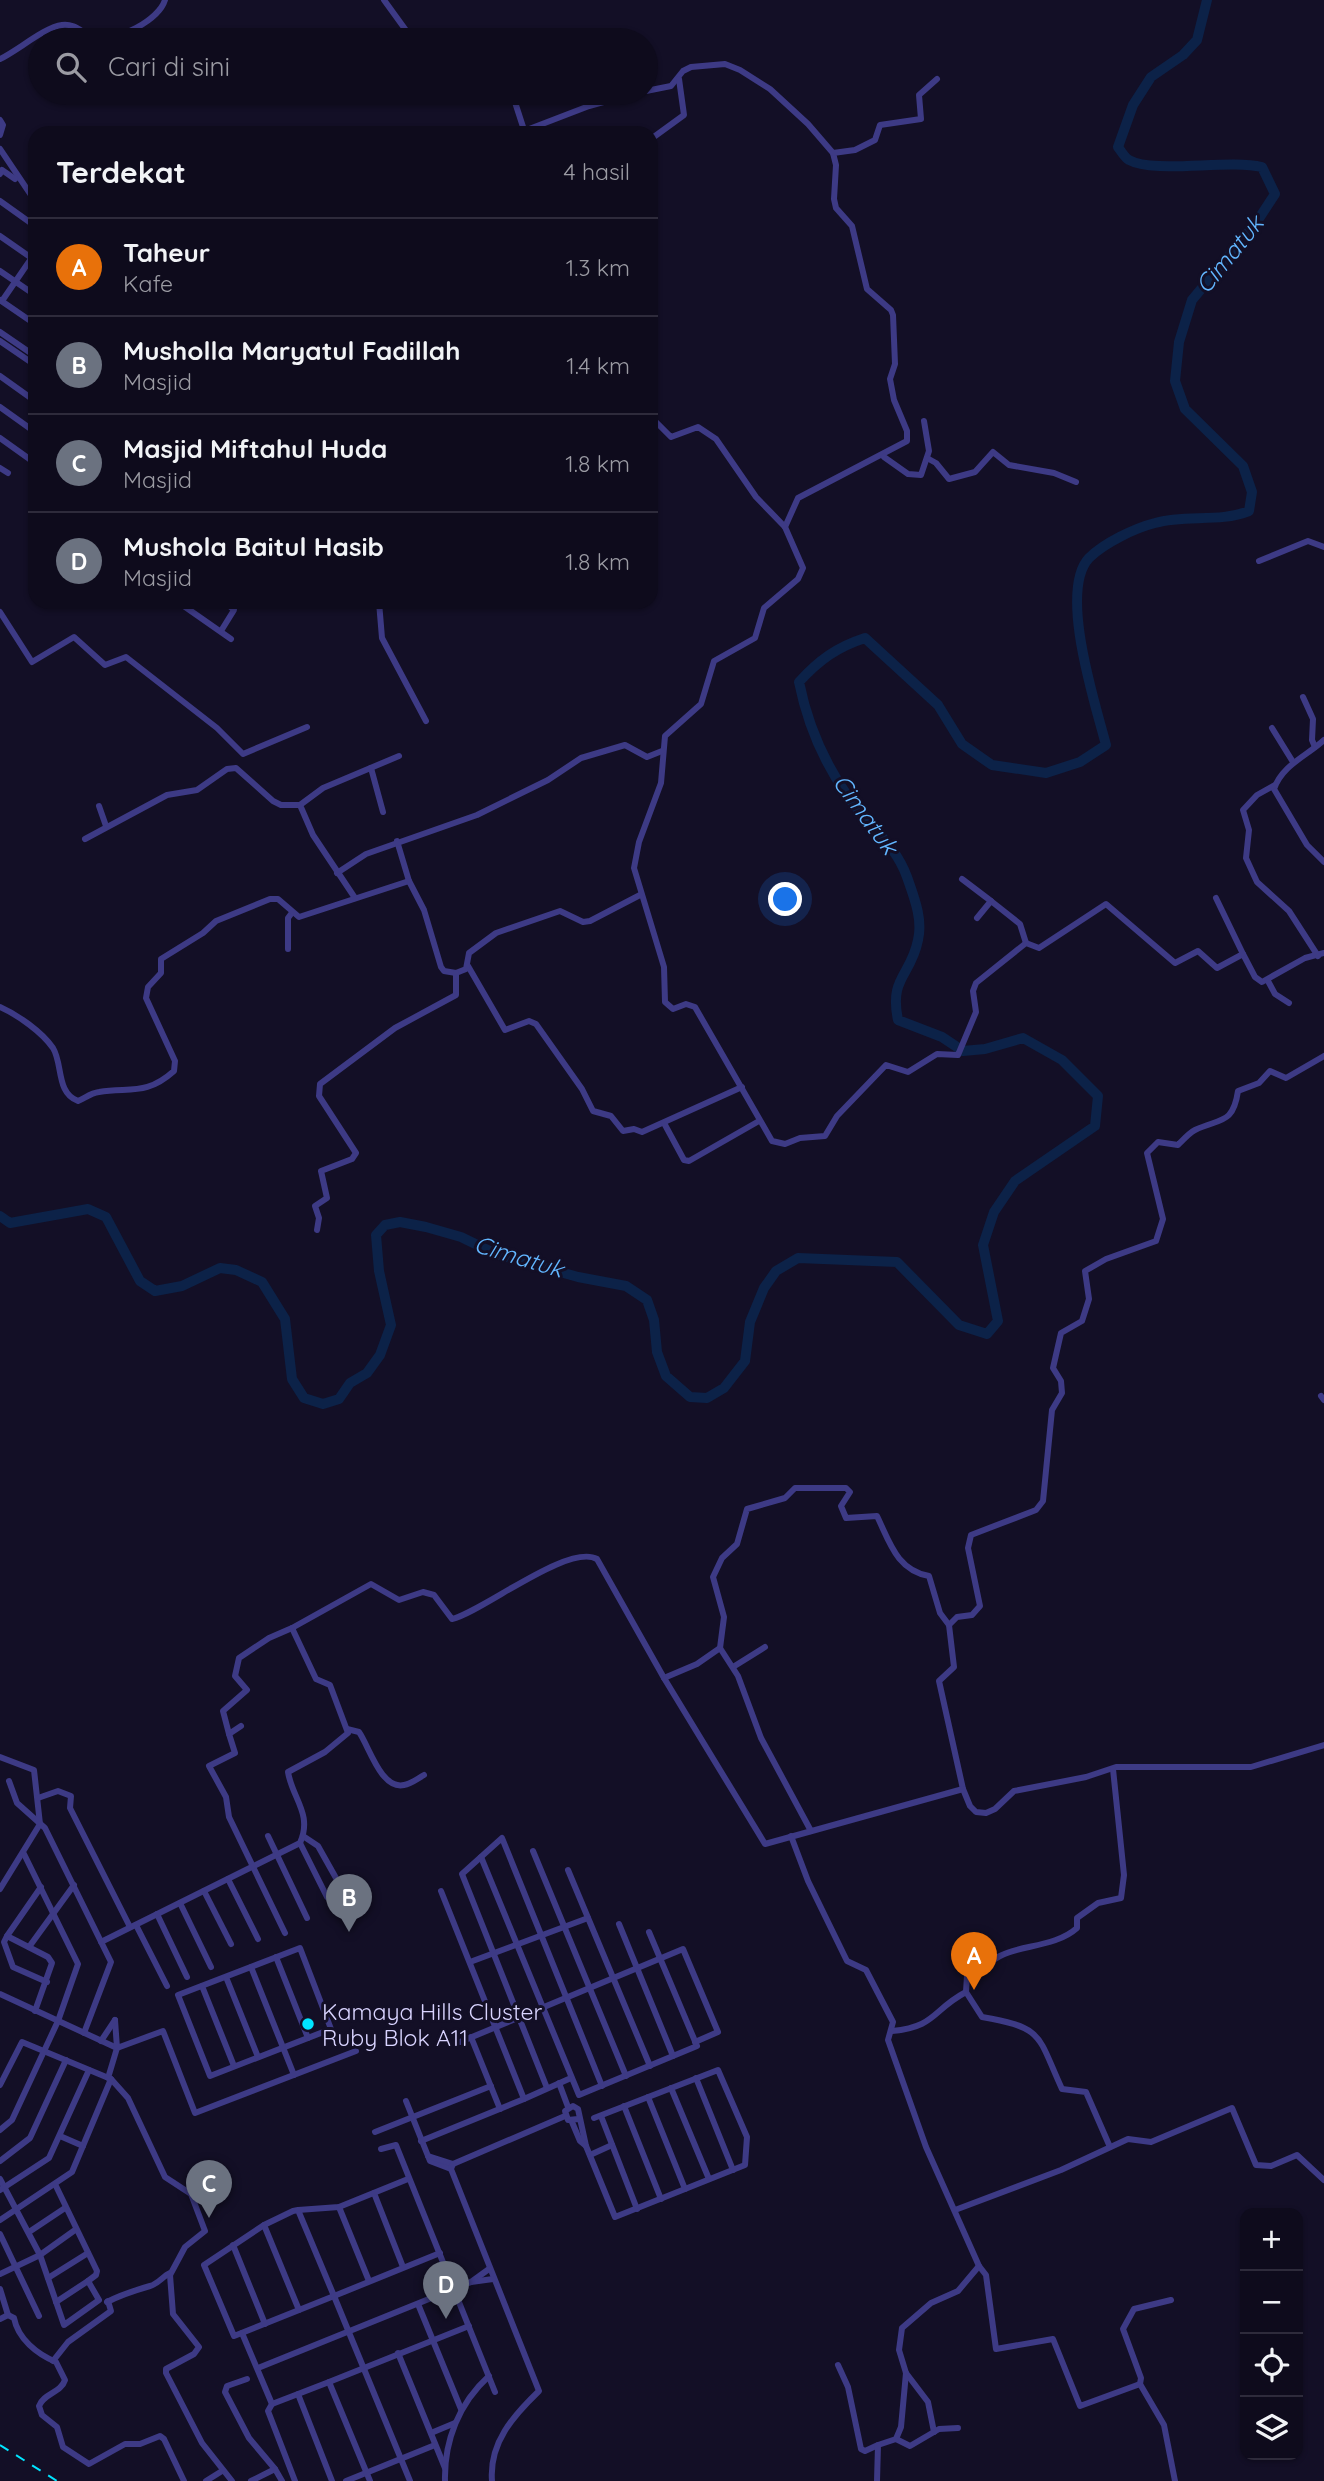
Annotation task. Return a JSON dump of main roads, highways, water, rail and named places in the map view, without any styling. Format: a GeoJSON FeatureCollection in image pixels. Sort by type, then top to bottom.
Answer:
{"type":"FeatureCollection","features":[{"type":"Feature","properties":{"kind":"waterway","name":"Cimatuk"},"geometry":{"type":"LineString","coordinates":[[0,1216],[10,1223],[88,1209],[106,1217],[140,1281],[155,1291],[182,1286],[220,1268],[236,1270],[262,1282],[285,1319],[292,1379],[304,1398],[323,1404],[339,1399],[350,1383],[367,1373],[380,1355],[391,1325],[379,1271],[376,1235],[385,1225],[400,1222],[461,1237],[496,1254],[578,1277],[626,1286],[647,1300],[654,1320],[657,1352],[666,1376],[690,1397],[707,1398],[724,1388],[745,1361],[750,1322],[764,1288],[776,1271],[798,1258],[897,1262],[959,1325],[987,1334],[998,1321],[983,1245],[994,1212],[1015,1181],[1095,1126],[1098,1096],[1062,1060],[1023,1038],[985,1049],[963,1051],[942,1037],[898,1020],[896,994],[915,952],[919,932],[915,900],[895,854],[855,805],[831,769],[812,727],[799,682],[829,655],[865,638],[938,705],[962,744],[992,765],[1046,773],[1080,762],[1106,745],[1088,677],[1078,621],[1080,574],[1089,558],[1111,542],[1147,525],[1167,520],[1226,517],[1249,511],[1252,492],[1243,466],[1185,409],[1175,381],[1179,342],[1192,300],[1256,223],[1275,194],[1262,167],[1140,164],[1128,159],[1118,147],[1133,105],[1151,77],[1183,55],[1197,40],[1207,0]]}},
{"type":"Feature","properties":{"kind":"railway"},"geometry":{"type":"LineString","coordinates":[[0,2445],[57,2481]]}},
{"type":"Feature","properties":{"kind":"place","name":"Musholla Maryatul Fadillah"},"geometry":{"type":"Point","coordinates":[349,1932]}},
{"type":"Feature","properties":{"kind":"place","name":"Taheur"},"geometry":{"type":"Point","coordinates":[974,1990]}},
{"type":"Feature","properties":{"kind":"place","name":"Kamaya Hills Cluster Ruby Blok A11"},"geometry":{"type":"Point","coordinates":[308,2024]}},
{"type":"Feature","properties":{"kind":"place","name":"Masjid Miftahul Huda"},"geometry":{"type":"Point","coordinates":[209,2218]}},
{"type":"Feature","properties":{"kind":"place","name":"Mushola Baitul Hasib"},"geometry":{"type":"Point","coordinates":[446,2319]}}]}
